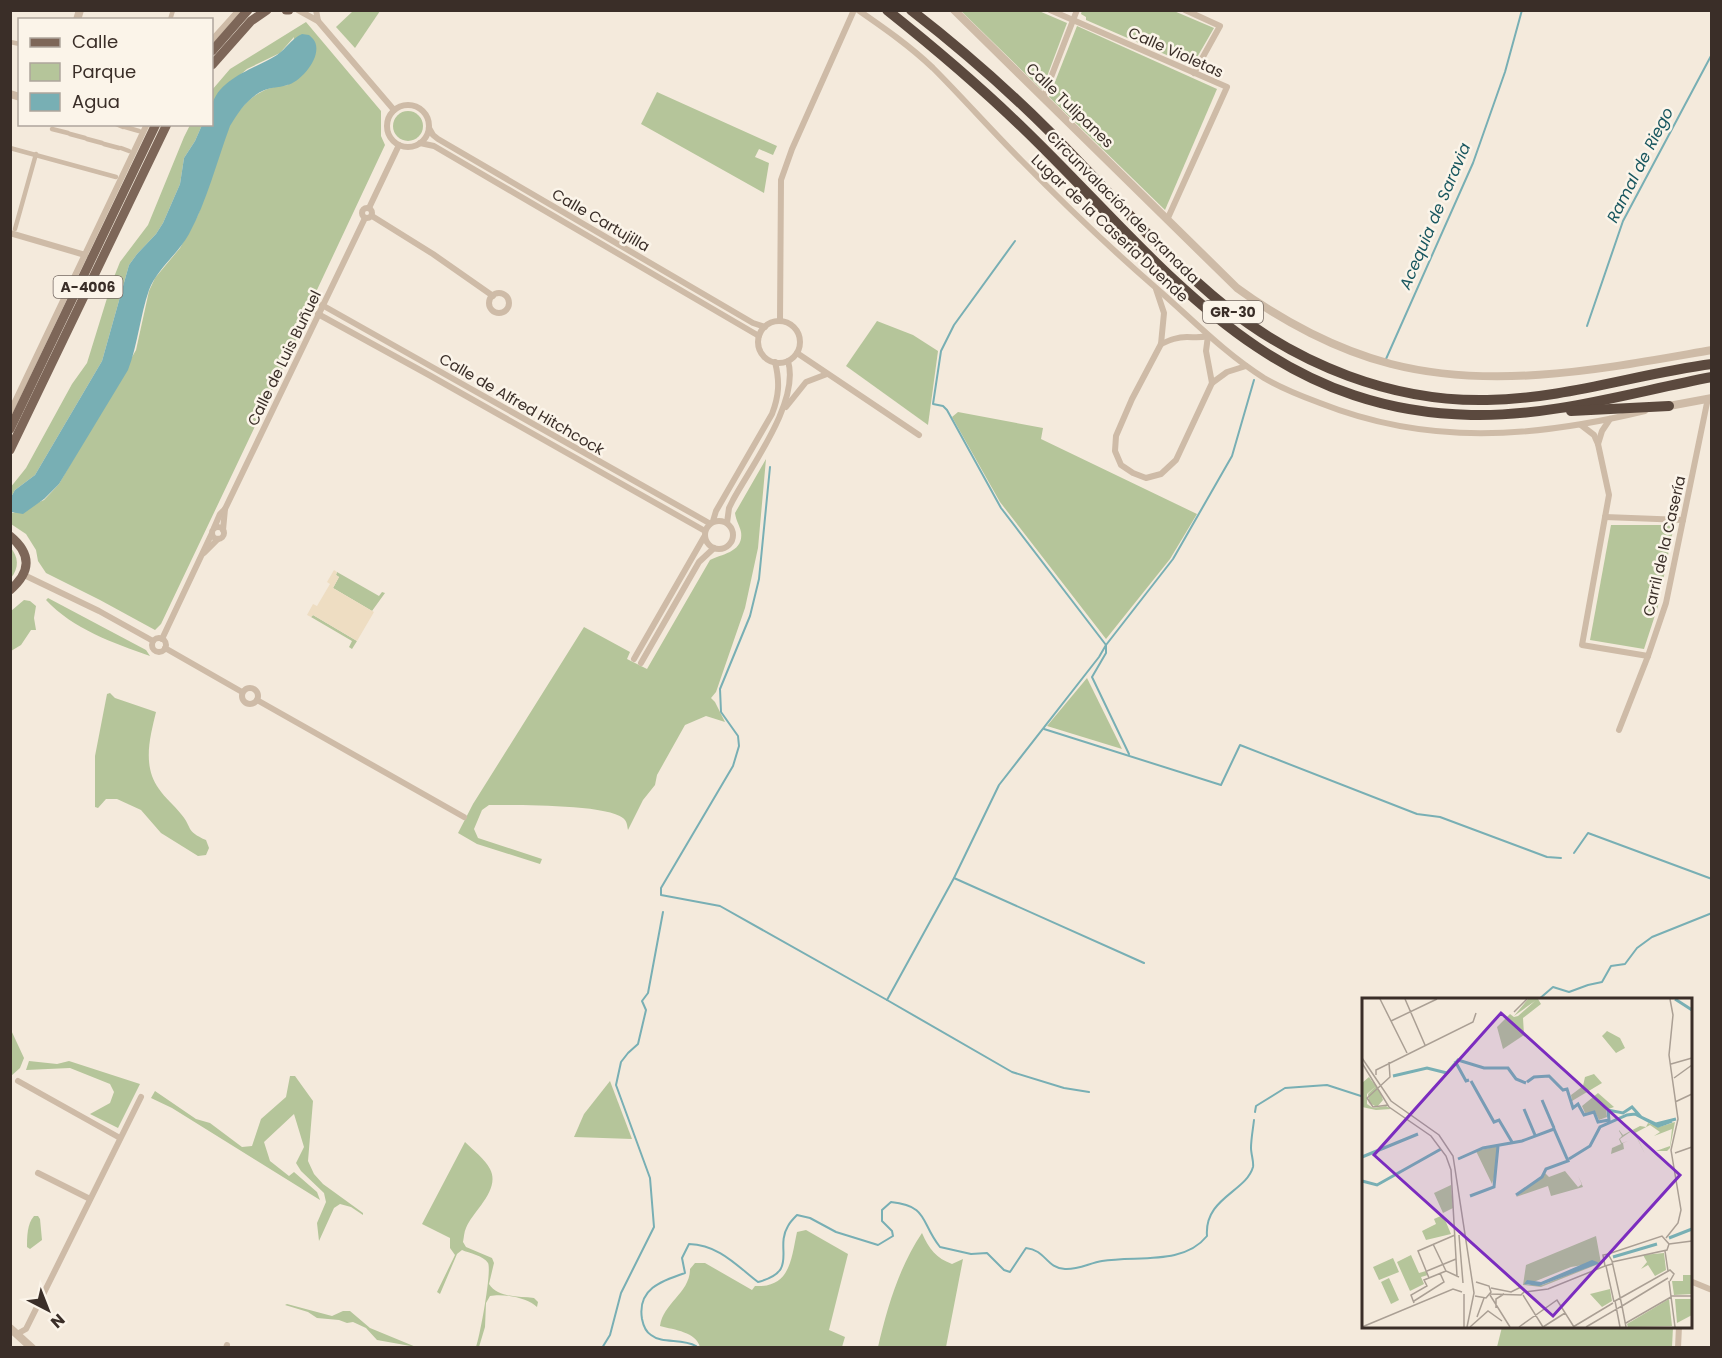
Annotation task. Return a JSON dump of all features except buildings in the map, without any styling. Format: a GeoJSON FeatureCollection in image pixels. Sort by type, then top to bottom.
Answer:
{"type":"FeatureCollection","features":[{"type":"Feature","properties":{"kind":"highway","name":"Circunvalación de Granada"},"geometry":{"type":"LineString","coordinates":[[887,10],[1028,132],[1173,281],[1227,327],[1295,371],[1354,395],[1412,410],[1471,415],[1516,415],[1559,409],[1712,377]]}},
{"type":"Feature","properties":{"kind":"highway","name":"Circunvalación de Granada"},"geometry":{"type":"LineString","coordinates":[[911,10],[1018,101],[1207,290],[1266,335],[1319,364],[1385,388],[1417,394],[1486,400],[1528,398],[1574,391],[1712,364]]}},
{"type":"Feature","properties":{"kind":"highway"},"geometry":{"type":"LineString","coordinates":[[1559,409],[1577,412],[1607,407],[1669,406]]}},
{"type":"Feature","properties":{"kind":"main road"},"geometry":{"type":"LineString","coordinates":[[213,50],[248,10]]}},
{"type":"Feature","properties":{"kind":"main road"},"geometry":{"type":"LineString","coordinates":[[213,64],[252,21],[267,10]]}},
{"type":"Feature","properties":{"kind":"main road","name":"A-4006"},"geometry":{"type":"LineString","coordinates":[[10,429],[155,126]]}},
{"type":"Feature","properties":{"kind":"main road","name":"A-4006"},"geometry":{"type":"LineString","coordinates":[[10,450],[166,126]]}},
{"type":"Feature","properties":{"kind":"main road"},"geometry":{"type":"LineString","coordinates":[[10,536],[26,554],[24,575],[10,590]]}},
{"type":"Feature","properties":{"kind":"street"},"geometry":{"type":"LineString","coordinates":[[213,39],[239,10]]}},
{"type":"Feature","properties":{"kind":"street"},"geometry":{"type":"LineString","coordinates":[[298,10],[318,21],[394,110]]}},
{"type":"Feature","properties":{"kind":"street"},"geometry":{"type":"LineString","coordinates":[[316,10],[318,21]]}},
{"type":"Feature","properties":{"kind":"street"},"geometry":{"type":"LineString","coordinates":[[780,321],[781,180],[788,158],[856,10]]}},
{"type":"Feature","properties":{"kind":"street","name":"Lugar de la Caseria Duende"},"geometry":{"type":"LineString","coordinates":[[856,10],[902,41],[932,67],[1022,161],[1155,287],[1208,336],[1266,379],[1343,412],[1389,425],[1434,432],[1479,435],[1524,433],[1585,425],[1669,406]]}},
{"type":"Feature","properties":{"kind":"street","name":"Calle Tulipanes"},"geometry":{"type":"LineString","coordinates":[[954,10],[1237,288],[1333,343],[1394,365],[1479,376],[1536,375],[1613,367],[1712,350]]}},
{"type":"Feature","properties":{"kind":"street","name":"Calle Violetas"},"geometry":{"type":"LineString","coordinates":[[1050,10],[1227,87],[1167,220]]}},
{"type":"Feature","properties":{"kind":"street"},"geometry":{"type":"LineString","coordinates":[[1044,98],[1077,10]]}},
{"type":"Feature","properties":{"kind":"street"},"geometry":{"type":"LineString","coordinates":[[1185,10],[1220,26],[1194,73]]}},
{"type":"Feature","properties":{"kind":"street"},"geometry":{"type":"LineString","coordinates":[[403,105],[417,107],[426,116],[429,129],[420,143],[410,147],[399,146],[387,132],[387,119],[394,110],[403,105]]}},
{"type":"Feature","properties":{"kind":"street"},"geometry":{"type":"LineString","coordinates":[[121,126],[139,131]]}},
{"type":"Feature","properties":{"kind":"street"},"geometry":{"type":"LineString","coordinates":[[10,412],[146,126]]}},
{"type":"Feature","properties":{"kind":"street"},"geometry":{"type":"LineString","coordinates":[[52,129],[129,151]]}},
{"type":"Feature","properties":{"kind":"street","name":"Calle Cartujilla"},"geometry":{"type":"LineString","coordinates":[[429,129],[438,139],[765,327]]}},
{"type":"Feature","properties":{"kind":"street","name":"Calle Cartujilla"},"geometry":{"type":"LineString","coordinates":[[420,143],[434,146],[759,336]]}},
{"type":"Feature","properties":{"kind":"street","name":"Calle de Luis Buñuel"},"geometry":{"type":"LineString","coordinates":[[204,554],[204,548],[220,514],[225,509],[322,305],[369,214],[399,146]]}},
{"type":"Feature","properties":{"kind":"street"},"geometry":{"type":"LineString","coordinates":[[10,148],[116,177]]}},
{"type":"Feature","properties":{"kind":"street"},"geometry":{"type":"LineString","coordinates":[[36,154],[13,231],[85,255]]}},
{"type":"Feature","properties":{"kind":"street"},"geometry":{"type":"LineString","coordinates":[[369,214],[493,296]]}},
{"type":"Feature","properties":{"kind":"street"},"geometry":{"type":"LineString","coordinates":[[1155,287],[1164,313],[1161,344],[1132,399],[1116,436],[1115,452],[1121,465],[1146,478],[1161,474],[1176,460],[1212,384],[1227,372],[1246,366]]}},
{"type":"Feature","properties":{"kind":"street","name":"Calle de Alfred Hitchcock"},"geometry":{"type":"LineString","coordinates":[[322,305],[711,522]]}},
{"type":"Feature","properties":{"kind":"street","name":"Calle de Alfred Hitchcock"},"geometry":{"type":"LineString","coordinates":[[318,314],[429,375],[704,534]]}},
{"type":"Feature","properties":{"kind":"street"},"geometry":{"type":"LineString","coordinates":[[780,321],[789,323],[799,334],[800,344],[797,353],[788,361],[775,362],[762,355],[759,336],[772,322],[780,321]]}},
{"type":"Feature","properties":{"kind":"street"},"geometry":{"type":"LineString","coordinates":[[1161,344],[1174,338],[1208,336],[1206,351],[1212,384]]}},
{"type":"Feature","properties":{"kind":"street"},"geometry":{"type":"LineString","coordinates":[[797,353],[919,435]]}},
{"type":"Feature","properties":{"kind":"street"},"geometry":{"type":"LineString","coordinates":[[784,409],[789,382],[788,361]]}},
{"type":"Feature","properties":{"kind":"street"},"geometry":{"type":"LineString","coordinates":[[634,659],[772,414],[777,402],[779,382],[775,362]]}},
{"type":"Feature","properties":{"kind":"street"},"geometry":{"type":"LineString","coordinates":[[704,534],[708,544],[714,548],[723,548],[730,543],[733,535],[727,523],[729,508],[784,409],[806,382],[826,374]]}},
{"type":"Feature","properties":{"kind":"street"},"geometry":{"type":"LineString","coordinates":[[1669,406],[1710,398]]}},
{"type":"Feature","properties":{"kind":"street","name":"Carril de la Casería"},"geometry":{"type":"LineString","coordinates":[[1619,729],[1666,603],[1710,398]]}},
{"type":"Feature","properties":{"kind":"street"},"geometry":{"type":"LineString","coordinates":[[1598,444],[1602,431],[1610,420]]}},
{"type":"Feature","properties":{"kind":"street"},"geometry":{"type":"LineString","coordinates":[[1585,425],[1598,444],[1609,495],[1582,645],[1648,656]]}},
{"type":"Feature","properties":{"kind":"street","name":"Calle de Luis Buñuel"},"geometry":{"type":"LineString","coordinates":[[223,530],[225,509]]}},
{"type":"Feature","properties":{"kind":"street"},"geometry":{"type":"LineString","coordinates":[[1605,517],[1683,520]]}},
{"type":"Feature","properties":{"kind":"street"},"geometry":{"type":"LineString","coordinates":[[711,522],[727,523]]}},
{"type":"Feature","properties":{"kind":"street"},"geometry":{"type":"LineString","coordinates":[[220,527],[223,530],[224,535],[218,539],[213,537],[213,531],[220,527]]}},
{"type":"Feature","properties":{"kind":"street","name":"Calle de Luis Buñuel"},"geometry":{"type":"LineString","coordinates":[[162,639],[204,554],[218,539]]}},
{"type":"Feature","properties":{"kind":"street"},"geometry":{"type":"LineString","coordinates":[[641,663],[699,562],[714,548]]}},
{"type":"Feature","properties":{"kind":"street"},"geometry":{"type":"LineString","coordinates":[[24,575],[99,611],[153,641]]}},
{"type":"Feature","properties":{"kind":"street"},"geometry":{"type":"LineString","coordinates":[[153,641],[158,638],[162,639],[166,644],[165,648]]}},
{"type":"Feature","properties":{"kind":"street"},"geometry":{"type":"LineString","coordinates":[[153,641],[152,648],[155,651],[162,651],[165,648]]}},
{"type":"Feature","properties":{"kind":"street"},"geometry":{"type":"LineString","coordinates":[[165,648],[243,692]]}},
{"type":"Feature","properties":{"kind":"street"},"geometry":{"type":"LineString","coordinates":[[249,688],[254,689],[258,693],[257,700],[250,704],[244,702],[243,692],[249,688]]}},
{"type":"Feature","properties":{"kind":"street"},"geometry":{"type":"LineString","coordinates":[[257,700],[464,817]]}},
{"type":"Feature","properties":{"kind":"street"},"geometry":{"type":"LineString","coordinates":[[18,1081],[120,1138]]}},
{"type":"Feature","properties":{"kind":"street"},"geometry":{"type":"LineString","coordinates":[[17,1334],[26,1329],[141,1097]]}},
{"type":"Feature","properties":{"kind":"street"},"geometry":{"type":"LineString","coordinates":[[38,1173],[90,1199]]}},
{"type":"Feature","properties":{"kind":"street"},"geometry":{"type":"LineString","coordinates":[[1692,1281],[1712,1290]]}},
{"type":"Feature","properties":{"kind":"street"},"geometry":{"type":"LineString","coordinates":[[10,1328],[32,1347]]}},
{"type":"Feature","properties":{"kind":"street"},"geometry":{"type":"LineString","coordinates":[[1678,1347],[1679,1328]]}},
{"type":"Feature","properties":{"kind":"green space"},"geometry":{"type":"Polygon","coordinates":[[[1082,10],[1174,11],[1214,28],[1192,66],[1086,20],[1086,17],[1081,14],[1082,10]]]}},
{"type":"Feature","properties":{"kind":"green space"},"geometry":{"type":"Polygon","coordinates":[[[353,11],[380,11],[355,48],[336,27],[353,11]]]}},
{"type":"Feature","properties":{"kind":"green space"},"geometry":{"type":"Polygon","coordinates":[[[961,11],[1039,11],[1067,23],[1042,90],[961,11]]]}},
{"type":"Feature","properties":{"kind":"green space"},"geometry":{"type":"Polygon","coordinates":[[[306,22],[381,111],[381,136],[385,145],[316,292],[318,294],[161,624],[155,630],[46,573],[26,534],[11,524],[10,512],[13,513],[44,500],[59,484],[136,350],[149,291],[155,278],[180,248],[198,215],[229,126],[240,109],[253,97],[269,89],[288,85],[294,37],[280,53],[247,69],[219,93],[213,103],[213,89],[230,69],[306,22]]]}},
{"type":"Feature","properties":{"kind":"green space"},"geometry":{"type":"Polygon","coordinates":[[[1077,26],[1217,89],[1165,210],[1049,97],[1077,26]]]}},
{"type":"Feature","properties":{"kind":"green space"},"geometry":{"type":"Polygon","coordinates":[[[657,92],[777,146],[773,155],[759,149],[755,157],[769,163],[764,193],[641,124],[657,92]]]}},
{"type":"Feature","properties":{"kind":"green space"},"geometry":{"type":"Polygon","coordinates":[[[408,111],[419,115],[423,126],[419,137],[408,141],[397,137],[393,126],[397,115],[408,111]]]}},
{"type":"Feature","properties":{"kind":"green space"},"geometry":{"type":"Polygon","coordinates":[[[190,126],[202,126],[184,158],[180,184],[163,223],[129,265],[102,361],[35,475],[15,490],[11,497],[10,488],[26,468],[72,384],[87,363],[120,262],[148,225],[190,126]]]}},
{"type":"Feature","properties":{"kind":"green space"},"geometry":{"type":"Polygon","coordinates":[[[877,321],[913,335],[938,351],[928,425],[846,366],[877,321]]]}},
{"type":"Feature","properties":{"kind":"green space"},"geometry":{"type":"Polygon","coordinates":[[[958,412],[1043,428],[1041,439],[1197,514],[1170,559],[1106,639],[1000,502],[952,417],[958,412]]]}},
{"type":"Feature","properties":{"kind":"green space"},"geometry":{"type":"Polygon","coordinates":[[[766,459],[758,548],[745,608],[716,692],[711,698],[725,722],[706,716],[685,725],[657,775],[655,785],[643,800],[628,830],[623,818],[598,810],[559,806],[489,805],[482,810],[474,829],[478,838],[542,859],[540,864],[477,844],[458,833],[473,804],[584,627],[630,652],[627,659],[647,669],[710,560],[731,551],[739,544],[741,532],[735,513],[766,459]]]}},
{"type":"Feature","properties":{"kind":"green space"},"geometry":{"type":"Polygon","coordinates":[[[1611,525],[1674,525],[1658,606],[1644,649],[1590,640],[1611,525]]]}},
{"type":"Feature","properties":{"kind":"green space"},"geometry":{"type":"Polygon","coordinates":[[[10,547],[17,563],[11,578],[10,547]]]}},
{"type":"Feature","properties":{"kind":"green space"},"geometry":{"type":"Polygon","coordinates":[[[337,572],[379,596],[382,592],[385,593],[372,611],[333,588],[339,577],[336,575],[337,572]]]}},
{"type":"Feature","properties":{"kind":"green space"},"geometry":{"type":"Polygon","coordinates":[[[48,598],[146,650],[150,656],[81,627],[57,610],[46,600],[48,598]]]}},
{"type":"Feature","properties":{"kind":"green space"},"geometry":{"type":"Polygon","coordinates":[[[24,600],[36,606],[34,618],[36,630],[31,630],[21,645],[11,651],[11,611],[24,600]]]}},
{"type":"Feature","properties":{"kind":"green space"},"geometry":{"type":"Polygon","coordinates":[[[313,615],[357,641],[352,649],[349,647],[352,641],[311,617],[313,615]]]}},
{"type":"Feature","properties":{"kind":"green space"},"geometry":{"type":"Polygon","coordinates":[[[1087,678],[1122,749],[1047,726],[1087,678]]]}},
{"type":"Feature","properties":{"kind":"green space"},"geometry":{"type":"Polygon","coordinates":[[[110,693],[115,698],[156,712],[149,751],[154,780],[161,792],[185,819],[192,832],[206,840],[209,848],[206,855],[198,856],[161,833],[141,810],[117,799],[106,799],[98,808],[95,807],[95,756],[107,694],[110,693]]]}},
{"type":"Feature","properties":{"kind":"green space"},"geometry":{"type":"Polygon","coordinates":[[[11,1030],[24,1058],[20,1068],[11,1076],[11,1030]]]}},
{"type":"Feature","properties":{"kind":"green space"},"geometry":{"type":"Polygon","coordinates":[[[29,1061],[57,1064],[69,1061],[140,1084],[118,1128],[90,1114],[110,1103],[114,1092],[110,1084],[70,1068],[26,1070],[29,1061]]]}},
{"type":"Feature","properties":{"kind":"green space"},"geometry":{"type":"Polygon","coordinates":[[[290,1076],[295,1076],[313,1101],[308,1161],[314,1174],[323,1184],[363,1213],[363,1215],[351,1207],[340,1204],[334,1208],[319,1241],[317,1223],[326,1202],[324,1193],[301,1171],[296,1163],[304,1147],[294,1114],[264,1142],[270,1161],[289,1176],[294,1172],[317,1192],[320,1200],[172,1108],[151,1098],[155,1091],[196,1119],[210,1123],[242,1147],[252,1146],[261,1119],[286,1097],[290,1076]]]}},
{"type":"Feature","properties":{"kind":"green space"},"geometry":{"type":"Polygon","coordinates":[[[610,1081],[632,1139],[574,1137],[584,1114],[610,1081]]]}},
{"type":"Feature","properties":{"kind":"green space"},"geometry":{"type":"Polygon","coordinates":[[[465,1142],[490,1169],[492,1185],[485,1200],[469,1221],[463,1242],[466,1247],[492,1258],[494,1263],[489,1284],[493,1289],[509,1296],[534,1298],[538,1302],[537,1307],[515,1297],[490,1296],[486,1303],[485,1327],[479,1347],[476,1347],[487,1290],[488,1263],[462,1250],[457,1254],[440,1294],[437,1292],[455,1255],[450,1248],[450,1238],[422,1224],[465,1142]]]}},
{"type":"Feature","properties":{"kind":"green space"},"geometry":{"type":"Polygon","coordinates":[[[34,1216],[40,1219],[42,1240],[30,1249],[27,1247],[27,1235],[34,1216]]]}},
{"type":"Feature","properties":{"kind":"green space"},"geometry":{"type":"Polygon","coordinates":[[[806,1230],[848,1254],[829,1330],[845,1337],[842,1347],[700,1347],[690,1335],[660,1326],[666,1311],[686,1285],[690,1269],[695,1263],[705,1263],[752,1290],[755,1286],[767,1285],[782,1277],[790,1262],[797,1232],[806,1230]]]}},
{"type":"Feature","properties":{"kind":"green space"},"geometry":{"type":"Polygon","coordinates":[[[922,1233],[937,1256],[952,1264],[963,1259],[946,1347],[878,1347],[895,1288],[922,1233]]]}},
{"type":"Feature","properties":{"kind":"green space"},"geometry":{"type":"Polygon","coordinates":[[[285,1305],[332,1316],[343,1311],[350,1311],[370,1328],[416,1347],[377,1340],[366,1328],[353,1322],[317,1318],[308,1312],[285,1305]]]}},
{"type":"Feature","properties":{"kind":"green space"},"geometry":{"type":"Polygon","coordinates":[[[1502,1328],[1673,1328],[1672,1347],[1497,1347],[1502,1328]]]}},
{"type":"Feature","properties":{"kind":"shaded area"},"geometry":{"type":"Polygon","coordinates":[[[334,570],[339,577],[333,588],[374,612],[357,641],[313,615],[311,617],[307,615],[313,604],[317,606],[330,584],[327,582],[334,570]]]}},
{"type":"Feature","properties":{"kind":"water"},"geometry":{"type":"Polygon","coordinates":[[[302,34],[309,35],[315,42],[316,55],[309,68],[293,83],[257,94],[230,126],[206,195],[189,234],[157,275],[149,290],[128,370],[59,484],[44,499],[23,514],[11,512],[11,497],[15,490],[35,475],[102,361],[129,265],[163,223],[180,184],[184,158],[202,126],[213,126],[213,103],[216,96],[230,81],[277,55],[302,34]]]}},
{"type":"Feature","properties":{"kind":"waterway","name":"Acequia de Saravia"},"geometry":{"type":"LineString","coordinates":[[1386,359],[1473,163],[1505,72],[1522,10]]}},
{"type":"Feature","properties":{"kind":"waterway","name":"Ramal de Riego"},"geometry":{"type":"LineString","coordinates":[[1587,326],[1623,221],[1712,54]]}},
{"type":"Feature","properties":{"kind":"waterway"},"geometry":{"type":"LineString","coordinates":[[1015,241],[954,325],[941,351],[933,404],[943,406],[947,410],[1001,508],[1106,645],[1106,653],[1092,677],[1129,754]]}},
{"type":"Feature","properties":{"kind":"waterway"},"geometry":{"type":"LineString","coordinates":[[770,467],[759,579],[750,616],[720,689],[721,712],[738,736],[739,746],[733,766],[661,888],[661,895],[720,906],[887,1000],[954,878],[999,785],[1173,559],[1232,456],[1254,380]]}},
{"type":"Feature","properties":{"kind":"waterway"},"geometry":{"type":"LineString","coordinates":[[1044,729],[1221,785],[1240,745],[1417,814],[1440,817],[1547,857],[1561,858]]}},
{"type":"Feature","properties":{"kind":"waterway"},"geometry":{"type":"LineString","coordinates":[[1574,853],[1588,833],[1712,879]]}},
{"type":"Feature","properties":{"kind":"waterway"},"geometry":{"type":"LineString","coordinates":[[954,878],[1144,963]]}},
{"type":"Feature","properties":{"kind":"waterway"},"geometry":{"type":"LineString","coordinates":[[602,1348],[610,1335],[621,1293],[654,1227],[650,1178],[616,1085],[621,1062],[638,1044],[646,1010],[642,1001],[648,993],[663,912]]}},
{"type":"Feature","properties":{"kind":"waterway"},"geometry":{"type":"LineString","coordinates":[[1540,998],[1553,987],[1569,992],[1602,982],[1611,966],[1625,964],[1637,948],[1652,937],[1712,913]]}},
{"type":"Feature","properties":{"kind":"waterway"},"geometry":{"type":"LineString","coordinates":[[887,1000],[1012,1072],[1064,1088],[1089,1092]]}},
{"type":"Feature","properties":{"kind":"waterway"},"geometry":{"type":"LineString","coordinates":[[1255,1112],[1256,1106],[1285,1088],[1327,1085],[1362,1096]]}},
{"type":"Feature","properties":{"kind":"waterway"},"geometry":{"type":"LineString","coordinates":[[695,1348],[696,1346],[685,1342],[656,1338],[651,1335],[644,1325],[641,1309],[643,1300],[653,1288],[667,1279],[685,1273],[682,1258],[689,1244],[700,1245],[718,1252],[758,1282],[771,1277],[782,1266],[784,1235],[797,1215],[810,1218],[836,1232],[878,1245],[893,1236],[892,1231],[882,1221],[882,1210],[891,1202],[903,1204],[918,1211],[940,1247],[971,1254],[987,1253],[1004,1270],[1010,1272],[1026,1248],[1038,1252],[1054,1266],[1065,1269],[1115,1259],[1172,1256],[1185,1252],[1207,1236],[1208,1223],[1218,1204],[1249,1176],[1253,1167],[1251,1148],[1254,1120]]}}]}
